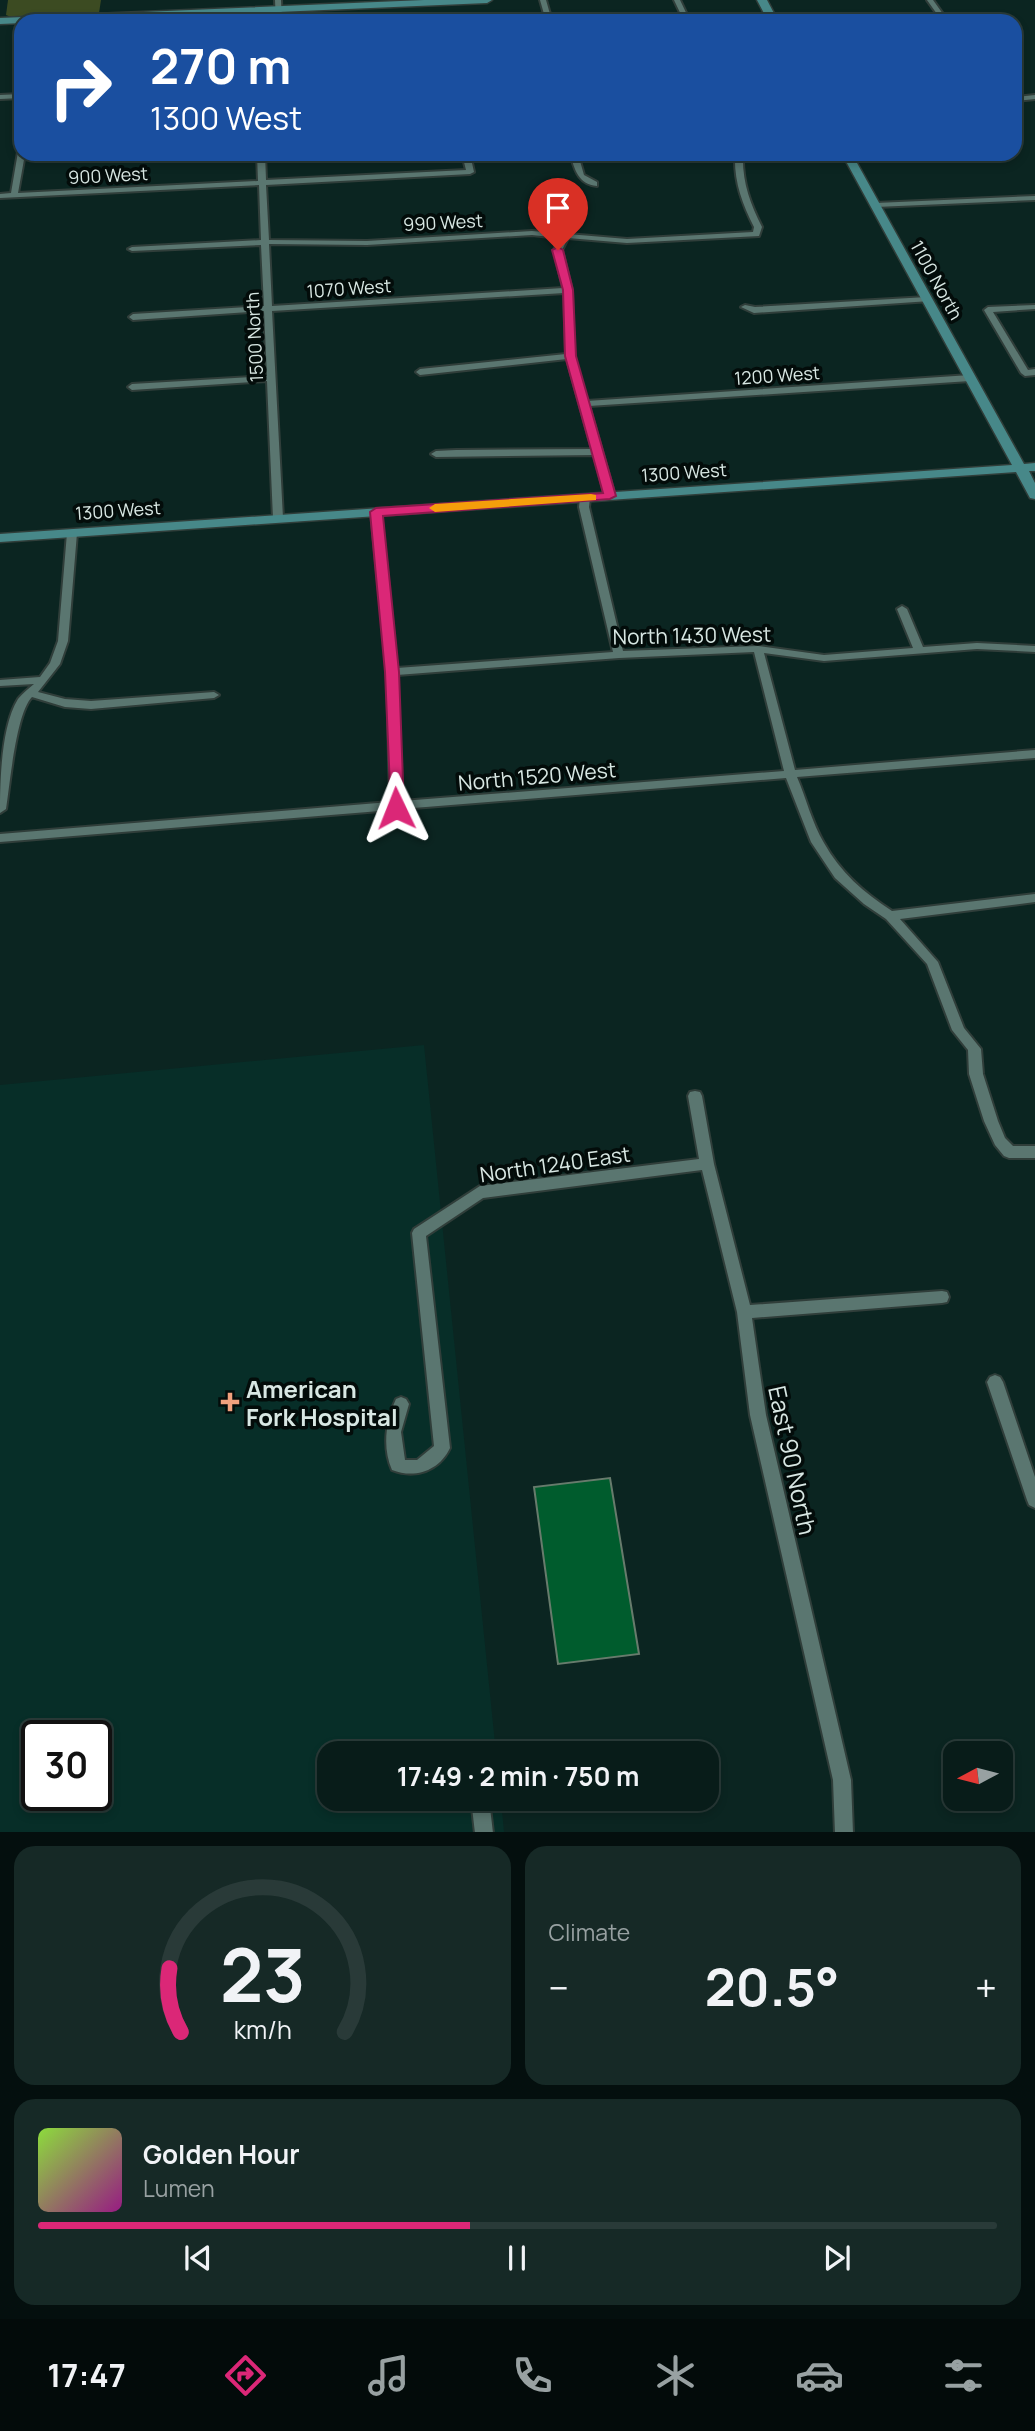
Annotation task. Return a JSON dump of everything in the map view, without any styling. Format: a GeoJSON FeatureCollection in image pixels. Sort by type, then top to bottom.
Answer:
{"type":"FeatureCollection","features":[{"type":"Feature","properties":{"kind":"street"},"geometry":{"type":"LineString","coordinates":[[114,14],[278,4],[487,0]]}},
{"type":"Feature","properties":{"kind":"street"},"geometry":{"type":"LineString","coordinates":[[14,195],[20,161]]}},
{"type":"Feature","properties":{"kind":"street","name":"1500 North"},"geometry":{"type":"LineString","coordinates":[[261,161],[278,518]]}},
{"type":"Feature","properties":{"kind":"street","name":"900 West"},"geometry":{"type":"LineString","coordinates":[[0,196],[470,172],[468,161]]}},
{"type":"Feature","properties":{"kind":"street"},"geometry":{"type":"LineString","coordinates":[[576,161],[581,176],[594,184]]}},
{"type":"Feature","properties":{"kind":"street"},"geometry":{"type":"LineString","coordinates":[[738,161],[737,177],[741,193],[758,227],[756,234]]}},
{"type":"Feature","properties":{"kind":"street","name":"1100 North"},"geometry":{"type":"LineString","coordinates":[[850,161],[995,423],[1028,468],[1035,495]]}},
{"type":"Feature","properties":{"kind":"street"},"geometry":{"type":"LineString","coordinates":[[876,205],[1035,198]]}},
{"type":"Feature","properties":{"kind":"street","name":"990 West"},"geometry":{"type":"LineString","coordinates":[[132,248],[265,242],[368,243],[532,233],[627,241],[756,234]]}},
{"type":"Feature","properties":{"kind":"street"},"geometry":{"type":"LineString","coordinates":[[565,236],[558,250],[568,290],[570,356],[610,496]]}},
{"type":"Feature","properties":{"kind":"street","name":"1070 West"},"geometry":{"type":"LineString","coordinates":[[133,317],[568,290]]}},
{"type":"Feature","properties":{"kind":"street"},"geometry":{"type":"LineString","coordinates":[[745,307],[754,310],[927,299]]}},
{"type":"Feature","properties":{"kind":"street"},"geometry":{"type":"LineString","coordinates":[[1035,307],[988,310],[1025,373],[1035,372]]}},
{"type":"Feature","properties":{"kind":"street"},"geometry":{"type":"LineString","coordinates":[[420,373],[570,356]]}},
{"type":"Feature","properties":{"kind":"street"},"geometry":{"type":"LineString","coordinates":[[132,387],[272,378]]}},
{"type":"Feature","properties":{"kind":"street","name":"1200 West"},"geometry":{"type":"LineString","coordinates":[[585,404],[971,378]]}},
{"type":"Feature","properties":{"kind":"street"},"geometry":{"type":"LineString","coordinates":[[436,454],[490,451],[541,454],[598,452]]}},
{"type":"Feature","properties":{"kind":"street","name":"1300 West"},"geometry":{"type":"LineString","coordinates":[[0,538],[1028,468]]}},
{"type":"Feature","properties":{"kind":"street"},"geometry":{"type":"LineString","coordinates":[[585,498],[584,507],[619,654]]}},
{"type":"Feature","properties":{"kind":"street"},"geometry":{"type":"LineString","coordinates":[[376,512],[392,672],[396,808]]}},
{"type":"Feature","properties":{"kind":"street"},"geometry":{"type":"LineString","coordinates":[[0,809],[15,720],[23,700],[55,664],[63,641],[72,533]]}},
{"type":"Feature","properties":{"kind":"street"},"geometry":{"type":"LineString","coordinates":[[902,608],[920,651]]}},
{"type":"Feature","properties":{"kind":"street","name":"North 1430 West"},"geometry":{"type":"LineString","coordinates":[[392,672],[619,654],[758,649],[824,659],[977,646],[1035,649]]}},
{"type":"Feature","properties":{"kind":"street"},"geometry":{"type":"LineString","coordinates":[[758,649],[790,773],[817,842],[839,875],[890,916],[932,962],[958,1030],[974,1049],[976,1074],[1000,1141],[1009,1152],[1035,1152]]}},
{"type":"Feature","properties":{"kind":"street"},"geometry":{"type":"LineString","coordinates":[[0,683],[43,680]]}},
{"type":"Feature","properties":{"kind":"street"},"geometry":{"type":"LineString","coordinates":[[30,693],[65,703],[91,705],[214,695]]}},
{"type":"Feature","properties":{"kind":"street","name":"North 1520 West"},"geometry":{"type":"LineString","coordinates":[[0,838],[396,808],[1035,754]]}},
{"type":"Feature","properties":{"kind":"street"},"geometry":{"type":"LineString","coordinates":[[890,916],[1035,898]]}},
{"type":"Feature","properties":{"kind":"street","name":"East 90 North"},"geometry":{"type":"LineString","coordinates":[[695,1096],[707,1164],[744,1312],[758,1415],[842,1780],[844,1832]]}},
{"type":"Feature","properties":{"kind":"street","name":"North 1240 East"},"geometry":{"type":"LineString","coordinates":[[419,1233],[480,1192],[707,1164]]}},
{"type":"Feature","properties":{"kind":"street"},"geometry":{"type":"LineString","coordinates":[[401,1404],[393,1432],[398,1465],[410,1469],[425,1466],[442,1448],[419,1233]]}},
{"type":"Feature","properties":{"kind":"street"},"geometry":{"type":"LineString","coordinates":[[744,1312],[942,1297]]}},
{"type":"Feature","properties":{"kind":"street"},"geometry":{"type":"LineString","coordinates":[[995,1382],[1035,1500]]}},
{"type":"Feature","properties":{"kind":"street"},"geometry":{"type":"LineString","coordinates":[[481,1811],[484,1832]]}},
{"type":"Feature","properties":{"kind":"shaded area","name":"American Fork Hospital"},"geometry":{"type":"Polygon","coordinates":[[[424,1045],[495,1741],[317,1741],[317,1811],[502,1811],[504,1832],[0,1832],[0,1085],[424,1045]]]}},
{"type":"Feature","properties":{"kind":"green space"},"geometry":{"type":"Polygon","coordinates":[[[8,0],[101,0],[99,13],[14,14],[11,17],[6,15],[8,0]]]}},
{"type":"Feature","properties":{"kind":"building"},"geometry":{"type":"Polygon","coordinates":[[[610,1478],[639,1654],[558,1664],[534,1487],[610,1478]]]}},
{"type":"Feature","properties":{"kind":"slow traffic"},"geometry":{"type":"LineString","coordinates":[[435,508],[591,497]]}},
{"type":"Feature","properties":{"kind":"place","name":"American Fork Hospital"},"geometry":{"type":"Point","coordinates":[230,1402]}},
{"type":"Feature","properties":{"kind":"route"},"geometry":{"type":"LineString","coordinates":[[396,808],[392,672],[376,512],[610,496],[570,356],[568,290],[558,250]]}}]}
